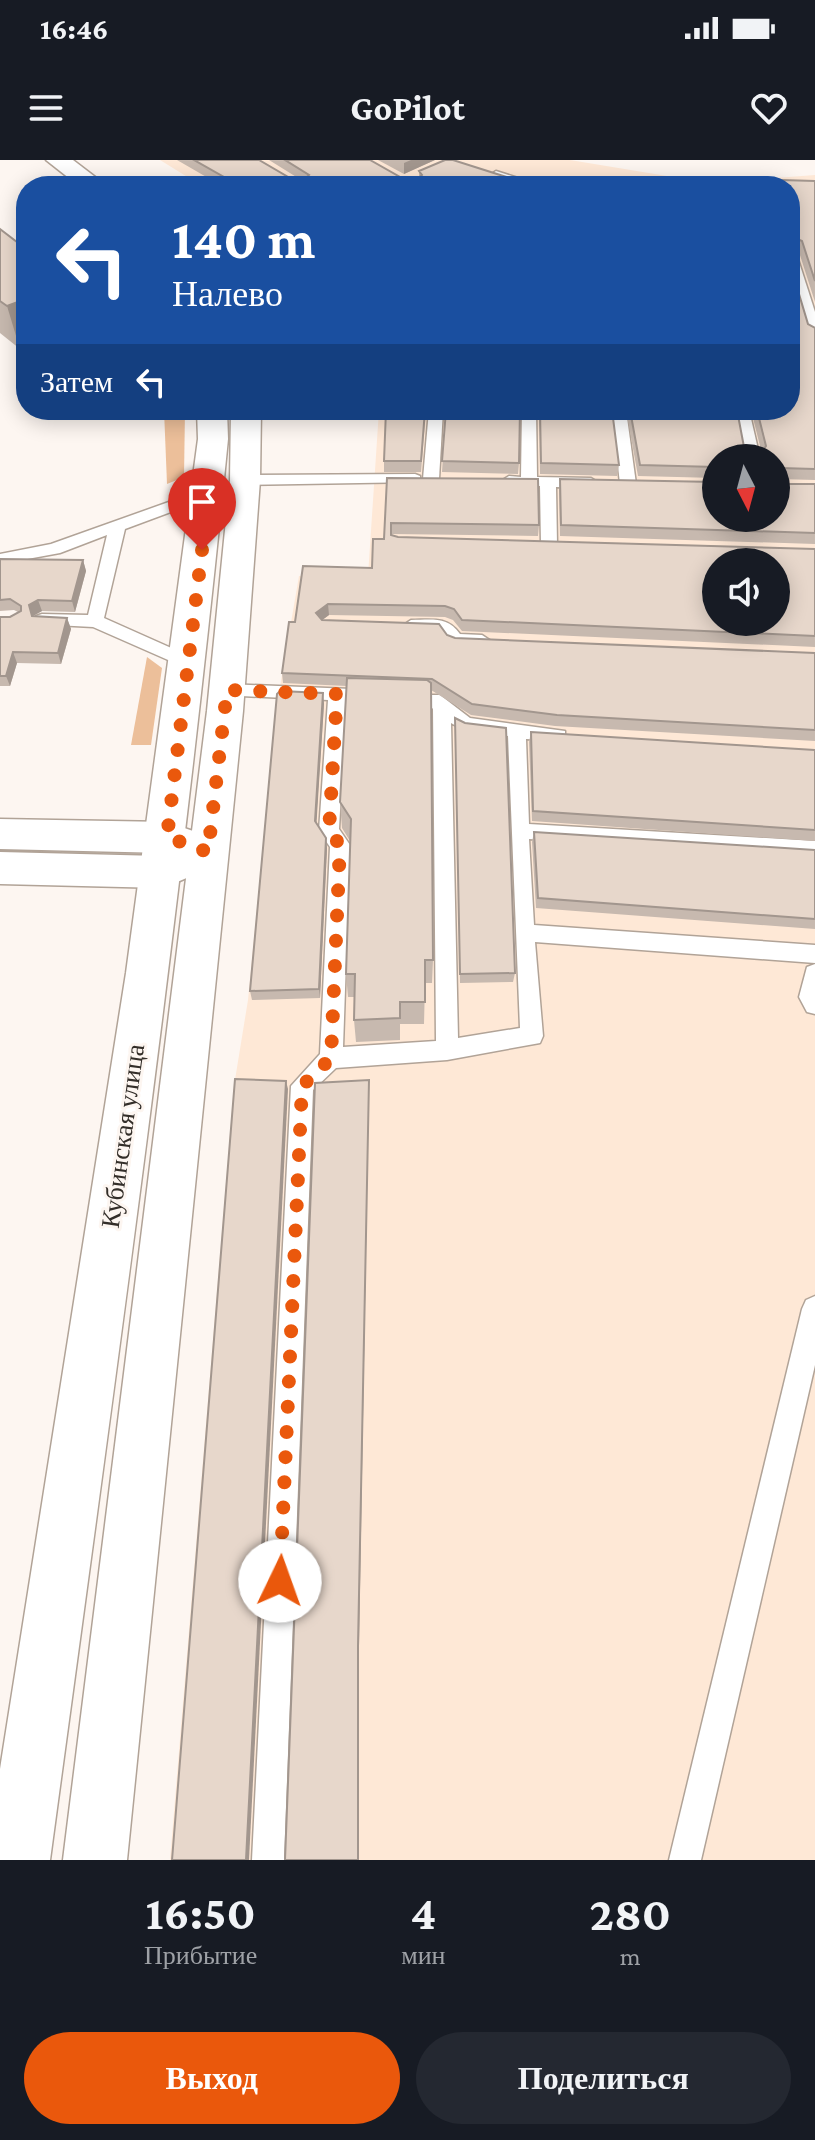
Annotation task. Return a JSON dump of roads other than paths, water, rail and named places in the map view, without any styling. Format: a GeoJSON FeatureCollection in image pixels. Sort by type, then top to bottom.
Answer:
{"type":"FeatureCollection","features":[{"type":"Feature","properties":{"kind":"main road"},"geometry":{"type":"LineString","coordinates":[[47,164],[73,176]]}},
{"type":"Feature","properties":{"kind":"main road","name":"Кубинская улица"},"geometry":{"type":"LineString","coordinates":[[95,1860],[179,854],[190,663],[208,493],[212,420]]}},
{"type":"Feature","properties":{"kind":"main road","name":"Кубинская улица"},"geometry":{"type":"LineString","coordinates":[[18,1860],[179,854],[227,690],[245,480],[246,420]]}},
{"type":"Feature","properties":{"kind":"main road"},"geometry":{"type":"LineString","coordinates":[[0,834],[179,854]]}},
{"type":"Feature","properties":{"kind":"main road"},"geometry":{"type":"LineString","coordinates":[[0,868],[179,854]]}},
{"type":"Feature","properties":{"kind":"lane"},"geometry":{"type":"LineString","coordinates":[[483,171],[499,176]]}},
{"type":"Feature","properties":{"kind":"lane"},"geometry":{"type":"LineString","coordinates":[[800,285],[815,334]]}},
{"type":"Feature","properties":{"kind":"lane"},"geometry":{"type":"LineString","coordinates":[[245,480],[438,480],[436,420]]}},
{"type":"Feature","properties":{"kind":"lane"},"geometry":{"type":"LineString","coordinates":[[529,420],[529,482]]}},
{"type":"Feature","properties":{"kind":"lane"},"geometry":{"type":"LineString","coordinates":[[487,481],[635,484],[621,420]]}},
{"type":"Feature","properties":{"kind":"lane"},"geometry":{"type":"LineString","coordinates":[[744,420],[749,444]]}},
{"type":"Feature","properties":{"kind":"lane"},"geometry":{"type":"LineString","coordinates":[[548,482],[549,544]]}},
{"type":"Feature","properties":{"kind":"lane"},"geometry":{"type":"LineString","coordinates":[[0,559],[54,549],[117,529],[208,493]]}},
{"type":"Feature","properties":{"kind":"lane"},"geometry":{"type":"LineString","coordinates":[[95,621],[117,529]]}},
{"type":"Feature","properties":{"kind":"lane"},"geometry":{"type":"LineString","coordinates":[[42,620],[95,621],[190,663]]}},
{"type":"Feature","properties":{"kind":"lane"},"geometry":{"type":"LineString","coordinates":[[387,625],[445,626],[455,640],[502,641]]}},
{"type":"Feature","properties":{"kind":"lane"},"geometry":{"type":"LineString","coordinates":[[227,690],[432,699],[465,724],[570,737]]}},
{"type":"Feature","properties":{"kind":"lane"},"geometry":{"type":"LineString","coordinates":[[331,1058],[340,845],[329,831],[337,694]]}},
{"type":"Feature","properties":{"kind":"lane"},"geometry":{"type":"LineString","coordinates":[[442,707],[447,1050]]}},
{"type":"Feature","properties":{"kind":"lane"},"geometry":{"type":"LineString","coordinates":[[268,1860],[302,1086],[331,1058],[447,1050],[532,1036],[524,933],[517,731]]}},
{"type":"Feature","properties":{"kind":"lane"},"geometry":{"type":"LineString","coordinates":[[519,831],[815,849]]}},
{"type":"Feature","properties":{"kind":"lane"},"geometry":{"type":"LineString","coordinates":[[524,933],[815,954]]}},
{"type":"Feature","properties":{"kind":"lane"},"geometry":{"type":"LineString","coordinates":[[815,973],[810,997],[815,1005]]}},
{"type":"Feature","properties":{"kind":"lane"},"geometry":{"type":"LineString","coordinates":[[685,1860],[815,1309]]}}]}
